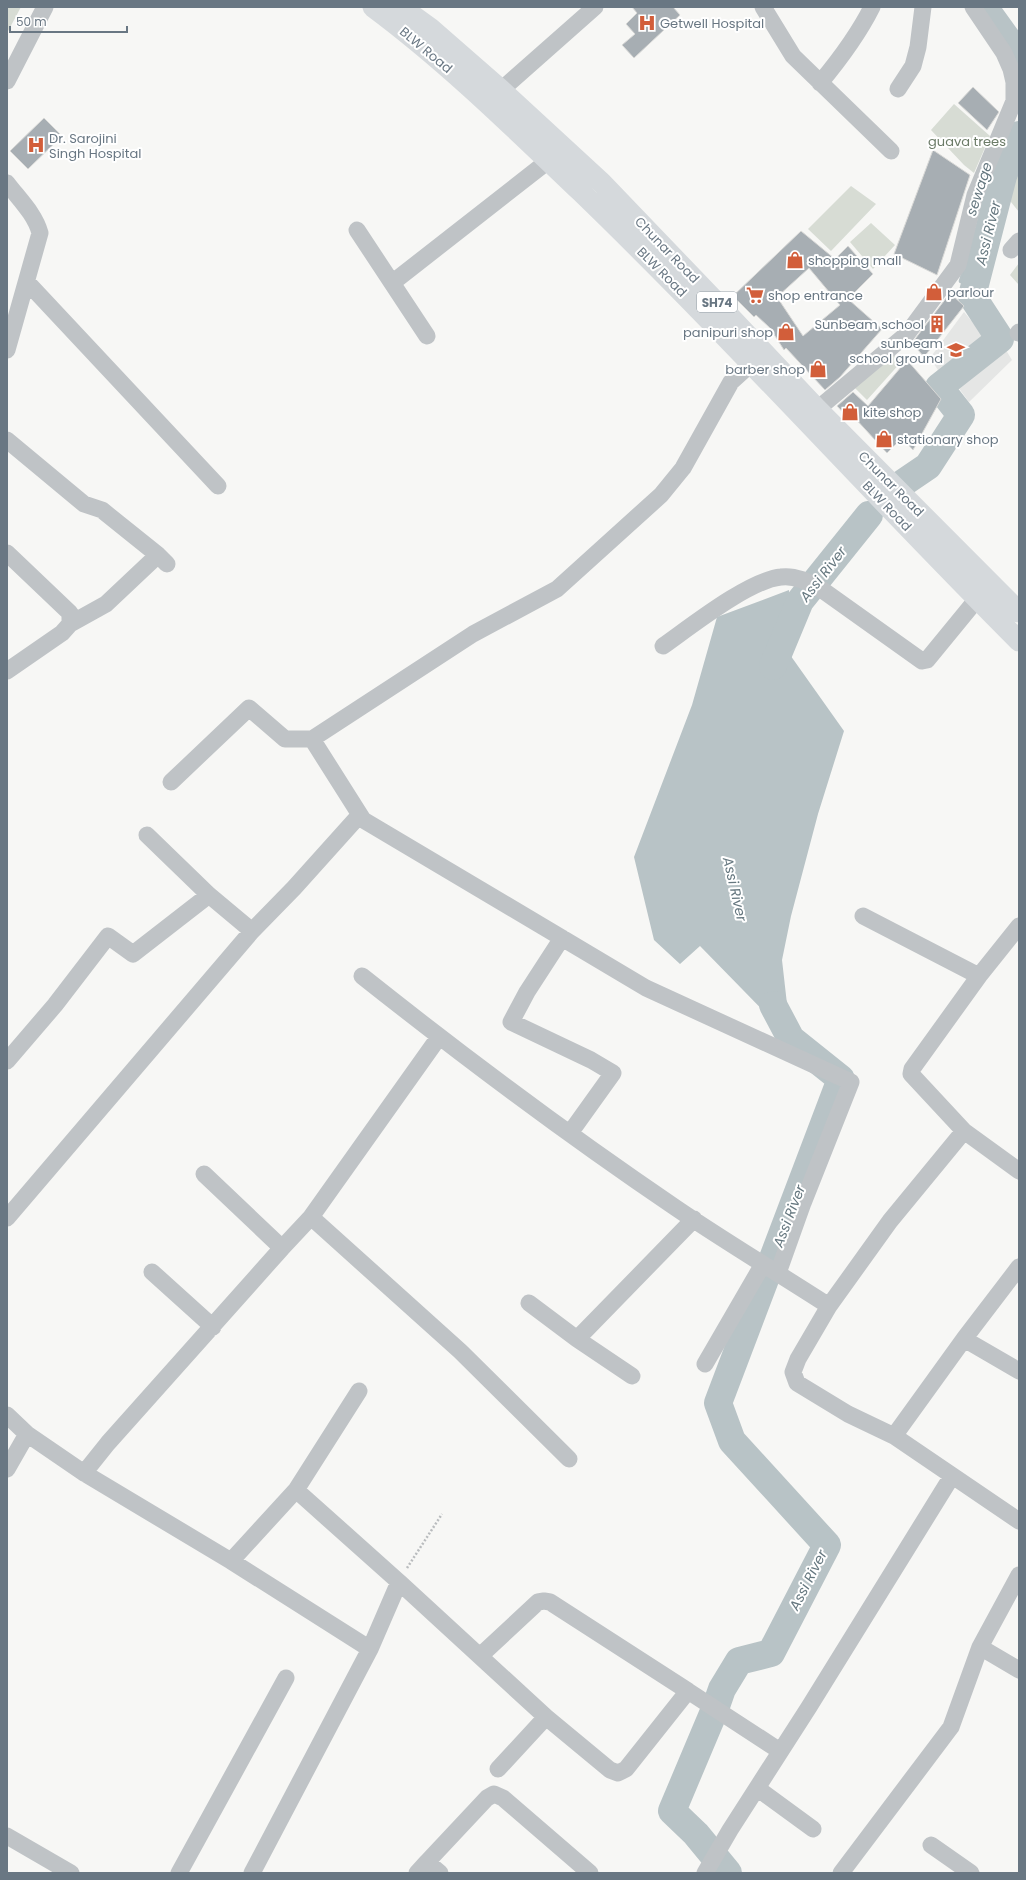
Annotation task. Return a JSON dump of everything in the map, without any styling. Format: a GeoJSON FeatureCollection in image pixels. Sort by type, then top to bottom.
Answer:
{"type":"FeatureCollection","features":[{"type":"Feature","properties":{"kind":"main road","name":"BLW Road"},"geometry":{"type":"LineString","coordinates":[[372,7],[421,45],[494,96],[548,161],[640,236],[752,363],[810,415],[901,507],[977,599],[1019,641]]}},
{"type":"Feature","properties":{"kind":"main road","name":"Chunar Road"},"geometry":{"type":"LineString","coordinates":[[401,7],[430,28],[494,96],[602,183],[640,236],[810,415]]}},
{"type":"Feature","properties":{"kind":"main road","name":"Chunar Road"},"geometry":{"type":"LineString","coordinates":[[901,507],[1019,612]]}},
{"type":"Feature","properties":{"kind":"street"},"geometry":{"type":"LineString","coordinates":[[7,81],[45,7]]}},
{"type":"Feature","properties":{"kind":"street"},"geometry":{"type":"LineString","coordinates":[[494,96],[595,7]]}},
{"type":"Feature","properties":{"kind":"street"},"geometry":{"type":"LineString","coordinates":[[762,7],[793,56],[891,152]]}},
{"type":"Feature","properties":{"kind":"street"},"geometry":{"type":"LineString","coordinates":[[820,83],[843,56],[860,31],[872,7]]}},
{"type":"Feature","properties":{"kind":"street"},"geometry":{"type":"LineString","coordinates":[[898,89],[913,66],[918,48],[923,7]]}},
{"type":"Feature","properties":{"kind":"street"},"geometry":{"type":"LineString","coordinates":[[810,415],[907,334],[958,265],[975,195],[1014,101],[1017,80],[1004,53],[973,7]]}},
{"type":"Feature","properties":{"kind":"street"},"geometry":{"type":"LineString","coordinates":[[392,283],[548,161]]}},
{"type":"Feature","properties":{"kind":"street"},"geometry":{"type":"LineString","coordinates":[[7,183],[32,215],[37,223],[40,233],[7,350]]}},
{"type":"Feature","properties":{"kind":"street"},"geometry":{"type":"LineString","coordinates":[[357,230],[426,336]]}},
{"type":"Feature","properties":{"kind":"street"},"geometry":{"type":"LineString","coordinates":[[27,282],[218,486]]}},
{"type":"Feature","properties":{"kind":"street"},"geometry":{"type":"LineString","coordinates":[[170,782],[249,708],[285,739],[312,739],[473,634],[557,589],[661,495],[683,468],[731,382],[752,363]]}},
{"type":"Feature","properties":{"kind":"street"},"geometry":{"type":"LineString","coordinates":[[7,440],[84,504],[102,510],[162,559],[106,604],[70,624],[62,633],[7,671]]}},
{"type":"Feature","properties":{"kind":"street"},"geometry":{"type":"LineString","coordinates":[[7,553],[70,613],[70,624]]}},
{"type":"Feature","properties":{"kind":"street"},"geometry":{"type":"LineString","coordinates":[[663,646],[728,601],[752,588],[782,576],[815,586],[922,661],[930,658],[977,599]]}},
{"type":"Feature","properties":{"kind":"street"},"geometry":{"type":"LineString","coordinates":[[312,739],[362,818],[646,988],[851,1082],[803,1203],[778,1273]]}},
{"type":"Feature","properties":{"kind":"street"},"geometry":{"type":"LineString","coordinates":[[7,1218],[252,931],[294,888],[356,819],[362,818]]}},
{"type":"Feature","properties":{"kind":"street"},"geometry":{"type":"LineString","coordinates":[[147,835],[209,895],[252,931]]}},
{"type":"Feature","properties":{"kind":"street"},"geometry":{"type":"LineString","coordinates":[[7,1061],[55,1006],[108,936],[133,954],[209,895]]}},
{"type":"Feature","properties":{"kind":"street"},"geometry":{"type":"LineString","coordinates":[[862,916],[979,976]]}},
{"type":"Feature","properties":{"kind":"street"},"geometry":{"type":"LineString","coordinates":[[1019,926],[979,976],[912,1069],[911,1074],[964,1131],[1019,1171]]}},
{"type":"Feature","properties":{"kind":"street"},"geometry":{"type":"LineString","coordinates":[[562,938],[527,992],[511,1022],[591,1060],[613,1073],[570,1134]]}},
{"type":"Feature","properties":{"kind":"street"},"geometry":{"type":"LineString","coordinates":[[362,976],[439,1037],[570,1134],[694,1219],[829,1306]]}},
{"type":"Feature","properties":{"kind":"street"},"geometry":{"type":"LineString","coordinates":[[84,1473],[113,1437],[311,1217],[439,1037]]}},
{"type":"Feature","properties":{"kind":"street"},"geometry":{"type":"LineString","coordinates":[[964,1131],[890,1221],[829,1306],[798,1359],[793,1372],[797,1383],[848,1414],[894,1436],[1019,1521]]}},
{"type":"Feature","properties":{"kind":"street"},"geometry":{"type":"LineString","coordinates":[[204,1174],[282,1248]]}},
{"type":"Feature","properties":{"kind":"street"},"geometry":{"type":"LineString","coordinates":[[311,1217],[460,1351],[569,1459]]}},
{"type":"Feature","properties":{"kind":"street"},"geometry":{"type":"LineString","coordinates":[[577,1339],[694,1219]]}},
{"type":"Feature","properties":{"kind":"street"},"geometry":{"type":"LineString","coordinates":[[704,1364],[764,1264]]}},
{"type":"Feature","properties":{"kind":"street"},"geometry":{"type":"LineString","coordinates":[[894,1436],[964,1339],[1019,1267]]}},
{"type":"Feature","properties":{"kind":"street"},"geometry":{"type":"LineString","coordinates":[[152,1272],[213,1327]]}},
{"type":"Feature","properties":{"kind":"street"},"geometry":{"type":"LineString","coordinates":[[529,1303],[577,1339],[632,1376]]}},
{"type":"Feature","properties":{"kind":"street"},"geometry":{"type":"LineString","coordinates":[[964,1339],[1019,1371]]}},
{"type":"Feature","properties":{"kind":"street"},"geometry":{"type":"LineString","coordinates":[[231,1561],[296,1490],[359,1391]]}},
{"type":"Feature","properties":{"kind":"street"},"geometry":{"type":"LineString","coordinates":[[7,1415],[27,1434],[84,1473],[231,1561],[370,1649]]}},
{"type":"Feature","properties":{"kind":"street"},"geometry":{"type":"LineString","coordinates":[[7,1469],[27,1434]]}},
{"type":"Feature","properties":{"kind":"street"},"geometry":{"type":"LineString","coordinates":[[705,1873],[952,1476]]}},
{"type":"Feature","properties":{"kind":"street"},"geometry":{"type":"LineString","coordinates":[[296,1490],[546,1716],[610,1770],[618,1773],[626,1769],[688,1691]]}},
{"type":"Feature","properties":{"kind":"street"},"geometry":{"type":"LineString","coordinates":[[841,1873],[951,1727],[980,1647],[1019,1575]]}},
{"type":"Feature","properties":{"kind":"street"},"geometry":{"type":"LineString","coordinates":[[252,1873],[370,1649],[398,1582]]}},
{"type":"Feature","properties":{"kind":"street"},"geometry":{"type":"LineString","coordinates":[[481,1656],[538,1602],[550,1602],[780,1751]]}},
{"type":"Feature","properties":{"kind":"street"},"geometry":{"type":"LineString","coordinates":[[980,1647],[1019,1670]]}},
{"type":"Feature","properties":{"kind":"street"},"geometry":{"type":"LineString","coordinates":[[179,1873],[286,1678]]}},
{"type":"Feature","properties":{"kind":"street"},"geometry":{"type":"LineString","coordinates":[[498,1769],[546,1716]]}},
{"type":"Feature","properties":{"kind":"street"},"geometry":{"type":"LineString","coordinates":[[757,1788],[813,1829]]}},
{"type":"Feature","properties":{"kind":"street"},"geometry":{"type":"LineString","coordinates":[[440,1873],[422,1867],[486,1798],[494,1794],[503,1798],[590,1873]]}},
{"type":"Feature","properties":{"kind":"street"},"geometry":{"type":"LineString","coordinates":[[7,1836],[71,1873]]}},
{"type":"Feature","properties":{"kind":"street"},"geometry":{"type":"LineString","coordinates":[[931,1845],[971,1873]]}},
{"type":"Feature","properties":{"kind":"path"},"geometry":{"type":"LineString","coordinates":[[398,1582],[442,1514]]}},
{"type":"Feature","properties":{"kind":"shaded area","name":"sunbeam school ground"},"geometry":{"type":"Polygon","coordinates":[[[964,312],[988,341],[942,376],[930,358],[964,312]]]}},
{"type":"Feature","properties":{"kind":"shaded area"},"geometry":{"type":"Polygon","coordinates":[[[1001,342],[1012,360],[969,402],[955,383],[1001,342]]]}},
{"type":"Feature","properties":{"kind":"green space"},"geometry":{"type":"Polygon","coordinates":[[[7,7],[21,7],[7,33],[7,7]]]}},
{"type":"Feature","properties":{"kind":"green space","name":"guava trees"},"geometry":{"type":"Polygon","coordinates":[[[954,104],[990,136],[974,173],[964,165],[931,130],[954,104]]]}},
{"type":"Feature","properties":{"kind":"green space"},"geometry":{"type":"Polygon","coordinates":[[[1019,151],[1019,212],[1007,197],[1019,151]]]}},
{"type":"Feature","properties":{"kind":"green space"},"geometry":{"type":"Polygon","coordinates":[[[851,186],[876,204],[831,251],[808,229],[851,186]]]}},
{"type":"Feature","properties":{"kind":"green space"},"geometry":{"type":"Polygon","coordinates":[[[871,223],[895,245],[873,269],[850,242],[871,223]]]}},
{"type":"Feature","properties":{"kind":"green space"},"geometry":{"type":"Polygon","coordinates":[[[1019,263],[1019,285],[1010,275],[1019,263]]]}},
{"type":"Feature","properties":{"kind":"green space"},"geometry":{"type":"Polygon","coordinates":[[[892,353],[902,361],[867,400],[854,387],[892,353]]]}},
{"type":"Feature","properties":{"kind":"water"},"geometry":{"type":"Polygon","coordinates":[[[789,590],[788,652],[844,731],[818,814],[791,916],[782,960],[791,1039],[700,946],[680,964],[654,940],[634,857],[692,705],[717,617],[789,590]]]}},
{"type":"Feature","properties":{"kind":"building"},"geometry":{"type":"Polygon","coordinates":[[[632,7],[673,7],[680,15],[634,58],[622,45],[635,34],[626,24],[637,13],[632,7]]]}},
{"type":"Feature","properties":{"kind":"building"},"geometry":{"type":"Polygon","coordinates":[[[973,87],[999,112],[987,130],[958,103],[973,87]]]}},
{"type":"Feature","properties":{"kind":"building"},"geometry":{"type":"Polygon","coordinates":[[[44,118],[62,136],[28,169],[10,151],[44,118]]]}},
{"type":"Feature","properties":{"kind":"building"},"geometry":{"type":"Polygon","coordinates":[[[933,150],[970,175],[937,275],[894,254],[933,150]]]}},
{"type":"Feature","properties":{"kind":"building"},"geometry":{"type":"Polygon","coordinates":[[[801,231],[835,259],[848,246],[873,274],[848,299],[882,329],[840,377],[825,390],[786,348],[784,350],[770,328],[756,315],[754,317],[733,296],[801,231]],[[809,268],[777,297],[803,336],[840,305],[809,268]]]}},
{"type":"Feature","properties":{"kind":"building","name":"Sunbeam school"},"geometry":{"type":"Polygon","coordinates":[[[950,293],[964,306],[924,357],[912,343],[950,293]]]}},
{"type":"Feature","properties":{"kind":"building"},"geometry":{"type":"Polygon","coordinates":[[[907,360],[941,399],[913,450],[902,438],[887,453],[853,416],[850,420],[837,406],[853,392],[868,406],[907,360]]]}},
{"type":"Feature","properties":{"kind":"waterway","name":"Assi River"},"geometry":{"type":"LineString","coordinates":[[984,7],[1010,43],[1019,59]]}},
{"type":"Feature","properties":{"kind":"waterway","name":"Assi River"},"geometry":{"type":"LineString","coordinates":[[903,483],[928,466],[961,415],[939,387],[1000,339],[972,296],[1003,176],[1019,135]]}},
{"type":"Feature","properties":{"kind":"waterway","name":"sewage"},"geometry":{"type":"LineString","coordinates":[[961,281],[1008,137]]}},
{"type":"Feature","properties":{"kind":"waterway","name":"Assi River"},"geometry":{"type":"LineString","coordinates":[[773,666],[800,601],[869,515]]}},
{"type":"Feature","properties":{"kind":"waterway","name":"Assi River"},"geometry":{"type":"LineString","coordinates":[[728,1873],[696,1834],[672,1811],[722,1689],[739,1661],[771,1653],[827,1545],[732,1441],[718,1403],[841,1079],[791,1039],[773,1005]]}},
{"type":"Feature","properties":{"kind":"place","name":"Getwell Hospital"},"geometry":{"type":"Point","coordinates":[647,23]}},
{"type":"Feature","properties":{"kind":"place","name":"Dr. Sarojini Singh Hospital"},"geometry":{"type":"Point","coordinates":[36,145]}},
{"type":"Feature","properties":{"kind":"place","name":"shopping mall"},"geometry":{"type":"Point","coordinates":[795,260]}},
{"type":"Feature","properties":{"kind":"place","name":"parlour"},"geometry":{"type":"Point","coordinates":[934,292]}},
{"type":"Feature","properties":{"kind":"place","name":"shop entrance"},"geometry":{"type":"Point","coordinates":[755,295]}},
{"type":"Feature","properties":{"kind":"place","name":"Sunbeam school"},"geometry":{"type":"Point","coordinates":[937,324]}},
{"type":"Feature","properties":{"kind":"place","name":"panipuri shop"},"geometry":{"type":"Point","coordinates":[786,332]}},
{"type":"Feature","properties":{"kind":"place","name":"sunbeam school ground"},"geometry":{"type":"Point","coordinates":[956,350]}},
{"type":"Feature","properties":{"kind":"place","name":"barber shop"},"geometry":{"type":"Point","coordinates":[818,369]}},
{"type":"Feature","properties":{"kind":"place","name":"kite shop"},"geometry":{"type":"Point","coordinates":[850,412]}},
{"type":"Feature","properties":{"kind":"place","name":"stationary shop"},"geometry":{"type":"Point","coordinates":[884,439]}}]}
